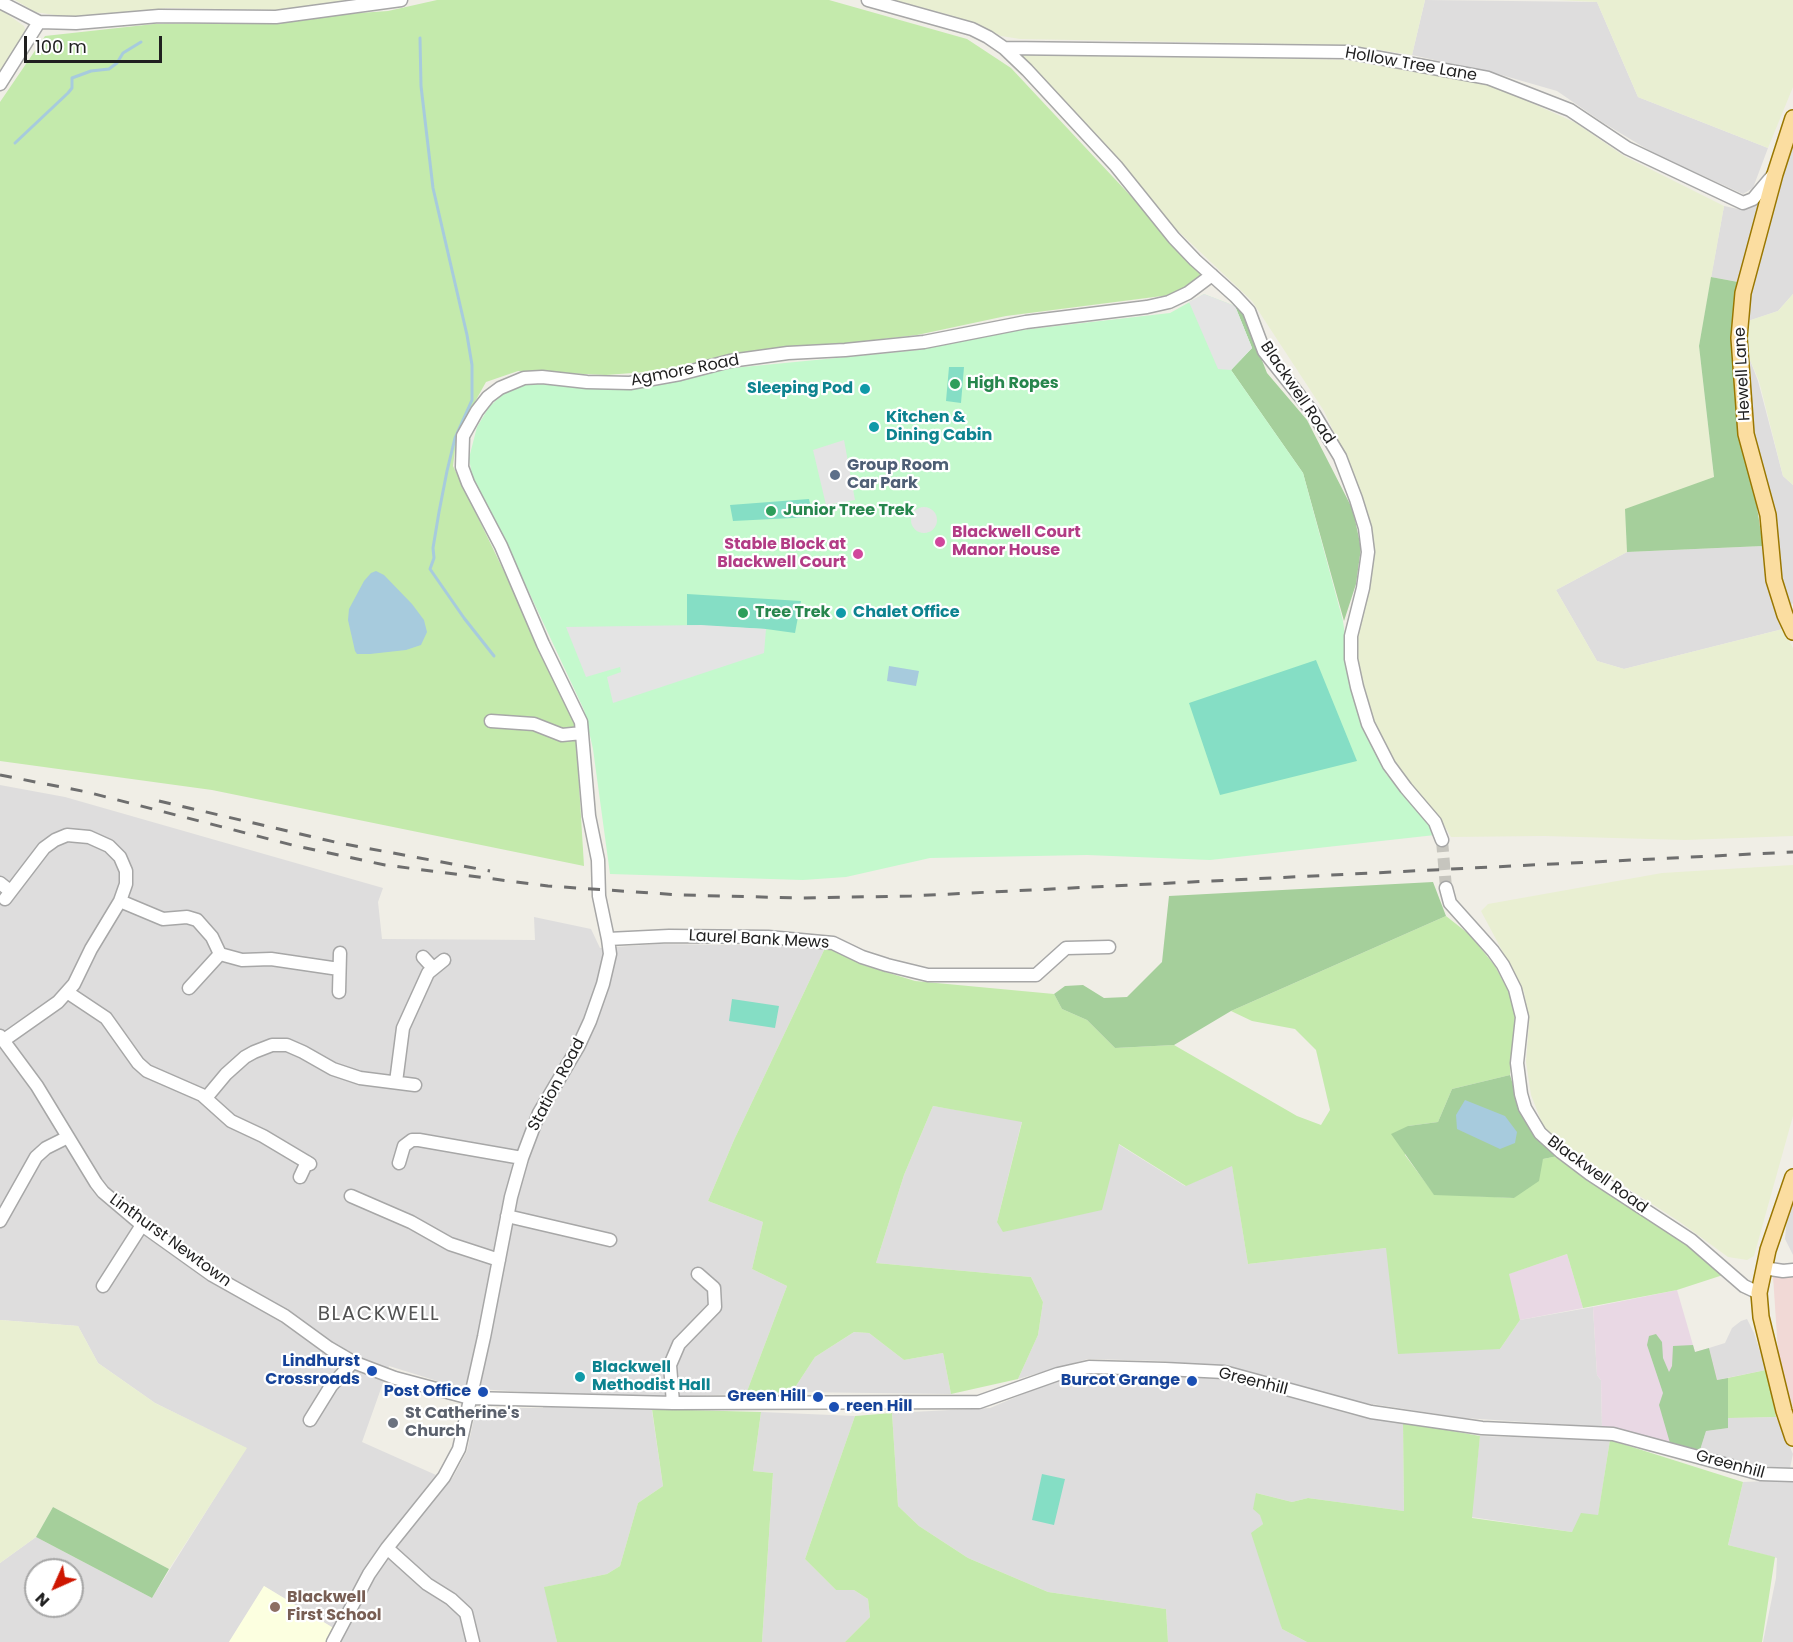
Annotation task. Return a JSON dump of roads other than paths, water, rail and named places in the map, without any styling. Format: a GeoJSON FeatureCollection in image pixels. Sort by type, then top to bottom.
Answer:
{"type":"FeatureCollection","features":[{"type":"Feature","properties":{"kind":"main road","name":"Hewell Lane"},"geometry":{"type":"LineString","coordinates":[[1793,118],[1775,174],[1743,293],[1740,320],[1740,361],[1746,434],[1768,515],[1774,580],[1793,632]]}},
{"type":"Feature","properties":{"kind":"main road"},"geometry":{"type":"LineString","coordinates":[[1793,1177],[1777,1221],[1759,1293],[1761,1317],[1785,1417],[1793,1438]]}},
{"type":"Feature","properties":{"kind":"street"},"geometry":{"type":"LineString","coordinates":[[0,2],[39,22],[76,23],[159,16],[276,18],[401,0]]}},
{"type":"Feature","properties":{"kind":"street","name":"Blackwell Road"},"geometry":{"type":"LineString","coordinates":[[868,0],[972,29],[1004,48],[1116,166],[1174,238],[1249,311],[1264,351],[1314,414],[1340,457],[1365,528],[1368,552],[1363,588],[1351,636],[1351,659],[1357,687],[1368,724],[1389,765],[1435,822],[1442,840]]}},
{"type":"Feature","properties":{"kind":"street"},"geometry":{"type":"LineString","coordinates":[[0,84],[39,22]]}},
{"type":"Feature","properties":{"kind":"street","name":"Hollow Tree Lane"},"geometry":{"type":"LineString","coordinates":[[1004,48],[1347,52],[1488,78],[1570,110],[1627,148],[1743,203],[1753,199],[1775,174]]}},
{"type":"Feature","properties":{"kind":"street","name":"Agmore Road"},"geometry":{"type":"LineString","coordinates":[[599,878],[598,860],[589,816],[582,722],[543,644],[501,546],[468,483],[462,466],[464,436],[477,411],[488,397],[500,388],[524,378],[630,383],[777,354],[924,342],[1026,322],[1147,307],[1169,302],[1188,293],[1212,275]]}},
{"type":"Feature","properties":{"kind":"street"},"geometry":{"type":"LineString","coordinates":[[491,721],[534,724],[562,735],[582,733]]}},
{"type":"Feature","properties":{"kind":"street"},"geometry":{"type":"LineString","coordinates":[[2,1038],[58,1002],[67,992],[120,901],[126,884],[126,871],[120,857],[100,840],[67,835],[44,848],[5,891]]}},
{"type":"Feature","properties":{"kind":"street","name":"Station Road"},"geometry":{"type":"LineString","coordinates":[[333,1642],[369,1574],[444,1477],[459,1449],[507,1216],[522,1158],[539,1113],[578,1047],[590,1021],[607,970],[610,954],[600,903],[599,878]]}},
{"type":"Feature","properties":{"kind":"street","name":"Blackwell Road"},"geometry":{"type":"LineString","coordinates":[[1446,888],[1450,903],[1493,951],[1515,989],[1522,1017],[1517,1064],[1521,1094],[1525,1108],[1540,1133],[1590,1174],[1691,1240],[1744,1286],[1759,1293]]}},
{"type":"Feature","properties":{"kind":"street"},"geometry":{"type":"LineString","coordinates":[[120,901],[163,918],[187,917],[197,920],[212,937],[220,954],[242,960],[271,959],[339,969]]}},
{"type":"Feature","properties":{"kind":"street","name":"Laurel Bank Mews"},"geometry":{"type":"LineString","coordinates":[[608,939],[669,936],[768,937],[833,943],[887,965],[928,975],[1036,975],[1066,948],[1109,947]]}},
{"type":"Feature","properties":{"kind":"street"},"geometry":{"type":"LineString","coordinates":[[339,992],[340,953]]}},
{"type":"Feature","properties":{"kind":"street"},"geometry":{"type":"LineString","coordinates":[[187,971],[193,984],[220,954]]}},
{"type":"Feature","properties":{"kind":"street"},"geometry":{"type":"LineString","coordinates":[[423,957],[433,968]]}},
{"type":"Feature","properties":{"kind":"street"},"geometry":{"type":"LineString","coordinates":[[396,1082],[403,1028],[428,973],[444,960]]}},
{"type":"Feature","properties":{"kind":"street"},"geometry":{"type":"LineString","coordinates":[[67,992],[106,1018],[138,1063],[147,1071],[206,1098],[231,1121],[263,1136],[309,1163],[300,1177]]}},
{"type":"Feature","properties":{"kind":"street","name":"Linthurst Newtown"},"geometry":{"type":"LineString","coordinates":[[2,1038],[37,1086],[103,1192],[142,1225],[212,1275],[285,1316],[329,1348],[353,1362],[395,1378],[470,1398]]}},
{"type":"Feature","properties":{"kind":"street"},"geometry":{"type":"LineString","coordinates":[[206,1098],[226,1074],[245,1057],[272,1045],[287,1045],[333,1069],[360,1078],[415,1085]]}},
{"type":"Feature","properties":{"kind":"street"},"geometry":{"type":"LineString","coordinates":[[0,1221],[36,1157],[46,1148],[68,1137]]}},
{"type":"Feature","properties":{"kind":"street"},"geometry":{"type":"LineString","coordinates":[[399,1162],[404,1146],[412,1140],[522,1158]]}},
{"type":"Feature","properties":{"kind":"street"},"geometry":{"type":"LineString","coordinates":[[351,1196],[411,1222],[450,1244],[499,1260]]}},
{"type":"Feature","properties":{"kind":"street"},"geometry":{"type":"LineString","coordinates":[[507,1216],[610,1240]]}},
{"type":"Feature","properties":{"kind":"street"},"geometry":{"type":"LineString","coordinates":[[104,1286],[142,1225]]}},
{"type":"Feature","properties":{"kind":"street"},"geometry":{"type":"LineString","coordinates":[[1764,1268],[1793,1270]]}},
{"type":"Feature","properties":{"kind":"street"},"geometry":{"type":"LineString","coordinates":[[673,1403],[670,1365],[679,1344],[715,1307],[714,1288],[698,1274]]}},
{"type":"Feature","properties":{"kind":"street"},"geometry":{"type":"LineString","coordinates":[[310,1420],[331,1386],[353,1362]]}},
{"type":"Feature","properties":{"kind":"street","name":"Greenhill"},"geometry":{"type":"LineString","coordinates":[[470,1398],[673,1403],[979,1402],[1058,1374],[1089,1368],[1208,1371],[1224,1372],[1371,1413],[1482,1428],[1613,1434],[1761,1474],[1793,1475]]}},
{"type":"Feature","properties":{"kind":"street"},"geometry":{"type":"LineString","coordinates":[[387,1548],[427,1584],[451,1599],[466,1613],[472,1642]]}},
{"type":"Feature","properties":{"kind":"water"},"geometry":{"type":"Polygon","coordinates":[[[376,571],[384,575],[424,620],[427,632],[421,645],[406,650],[370,654],[357,654],[355,651],[348,620],[349,609],[364,581],[376,571]]]}},
{"type":"Feature","properties":{"kind":"water"},"geometry":{"type":"Polygon","coordinates":[[[889,666],[919,671],[916,686],[887,681],[889,666]]]}},
{"type":"Feature","properties":{"kind":"water"},"geometry":{"type":"Polygon","coordinates":[[[1465,1100],[1505,1116],[1517,1132],[1515,1143],[1500,1149],[1457,1129],[1456,1115],[1465,1100]]]}},
{"type":"Feature","properties":{"kind":"waterway"},"geometry":{"type":"LineString","coordinates":[[420,38],[421,86],[433,188],[472,365],[472,400],[455,438],[439,512],[433,548],[434,558],[430,569],[494,656]]}},
{"type":"Feature","properties":{"kind":"waterway"},"geometry":{"type":"LineString","coordinates":[[15,143],[68,93],[72,88],[72,78],[91,71],[109,69],[117,63],[123,53],[141,42]]}},
{"type":"Feature","properties":{"kind":"tunnel"},"geometry":{"type":"LineString","coordinates":[[1442,840],[1446,888]]}},
{"type":"Feature","properties":{"kind":"railway"},"geometry":{"type":"LineString","coordinates":[[0,775],[87,792],[296,846],[385,865],[548,886],[681,895],[803,898],[911,896],[1793,852]]}},
{"type":"Feature","properties":{"kind":"railway"},"geometry":{"type":"LineString","coordinates":[[159,801],[339,843],[490,871]]}},
{"type":"Feature","properties":{"kind":"place","name":"High Ropes"},"geometry":{"type":"Point","coordinates":[955,384]}},
{"type":"Feature","properties":{"kind":"place","name":"Sleeping Pod"},"geometry":{"type":"Point","coordinates":[865,389]}},
{"type":"Feature","properties":{"kind":"place","name":"Kitchen & Dining Cabin"},"geometry":{"type":"Point","coordinates":[874,427]}},
{"type":"Feature","properties":{"kind":"place","name":"Group Room Car Park"},"geometry":{"type":"Point","coordinates":[835,475]}},
{"type":"Feature","properties":{"kind":"place","name":"Junior Tree Trek"},"geometry":{"type":"Point","coordinates":[771,511]}},
{"type":"Feature","properties":{"kind":"place","name":"Blackwell Court Manor House"},"geometry":{"type":"Point","coordinates":[940,542]}},
{"type":"Feature","properties":{"kind":"place","name":"Stable Block at Blackwell Court"},"geometry":{"type":"Point","coordinates":[858,554]}},
{"type":"Feature","properties":{"kind":"place","name":"Tree Trek"},"geometry":{"type":"Point","coordinates":[743,613]}},
{"type":"Feature","properties":{"kind":"place","name":"Chalet Office"},"geometry":{"type":"Point","coordinates":[841,613]}},
{"type":"Feature","properties":{"kind":"place","name":"Lindhurst Crossroads"},"geometry":{"type":"Point","coordinates":[372,1371]}},
{"type":"Feature","properties":{"kind":"place","name":"Blackwell Methodist Hall"},"geometry":{"type":"Point","coordinates":[580,1377]}},
{"type":"Feature","properties":{"kind":"place","name":"Burcot Grange"},"geometry":{"type":"Point","coordinates":[1192,1381]}},
{"type":"Feature","properties":{"kind":"place","name":"Post Office"},"geometry":{"type":"Point","coordinates":[483,1392]}},
{"type":"Feature","properties":{"kind":"place","name":"Green Hill"},"geometry":{"type":"Point","coordinates":[818,1397]}},
{"type":"Feature","properties":{"kind":"place","name":"reen Hill"},"geometry":{"type":"Point","coordinates":[834,1407]}},
{"type":"Feature","properties":{"kind":"place","name":"St Catherine's Church"},"geometry":{"type":"Point","coordinates":[393,1423]}},
{"type":"Feature","properties":{"kind":"place","name":"Blackwell First School"},"geometry":{"type":"Point","coordinates":[275,1607]}},
{"type":"Feature","properties":{"kind":"district","name":"BLACKWELL"},"geometry":{"type":"Point","coordinates":[379,1315]}}]}
